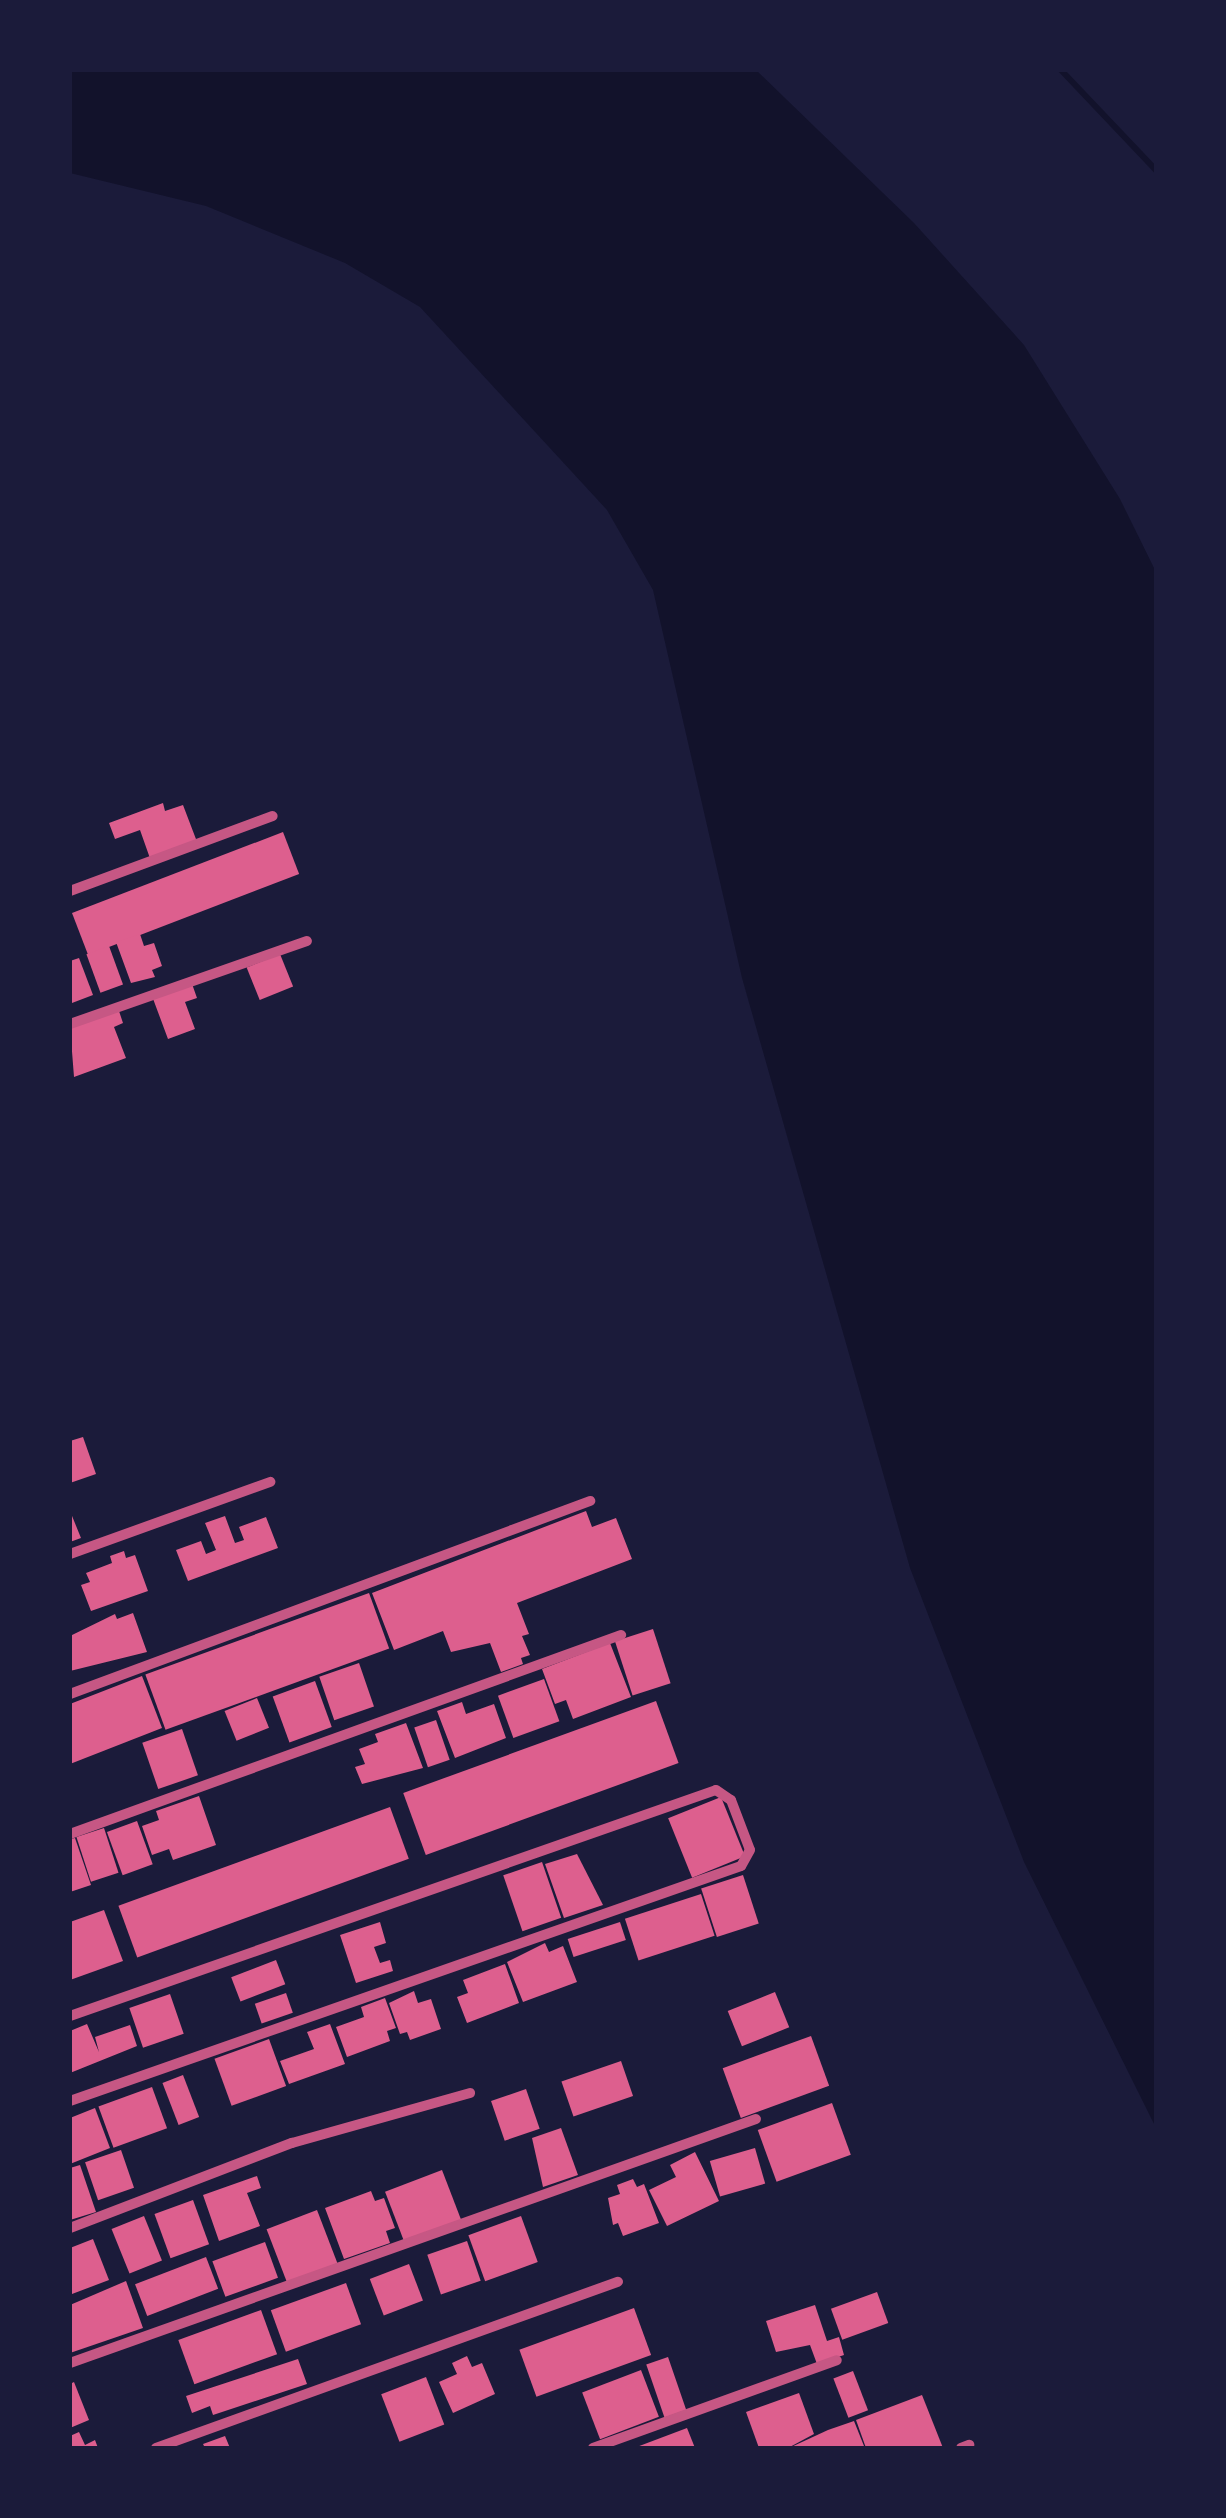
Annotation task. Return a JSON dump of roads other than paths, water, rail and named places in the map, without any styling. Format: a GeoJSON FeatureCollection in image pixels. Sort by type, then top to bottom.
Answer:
{"type":"FeatureCollection","features":[{"type":"Feature","properties":{"kind":"street"},"geometry":{"type":"LineString","coordinates":[[70,891],[272,816]]}},
{"type":"Feature","properties":{"kind":"street"},"geometry":{"type":"LineString","coordinates":[[70,1024],[307,940]]}},
{"type":"Feature","properties":{"kind":"street"},"geometry":{"type":"LineString","coordinates":[[70,1554],[270,1482]]}},
{"type":"Feature","properties":{"kind":"street"},"geometry":{"type":"LineString","coordinates":[[70,1694],[590,1501]]}},
{"type":"Feature","properties":{"kind":"street"},"geometry":{"type":"LineString","coordinates":[[70,1834],[621,1635]]}},
{"type":"Feature","properties":{"kind":"street"},"geometry":{"type":"LineString","coordinates":[[70,2016],[716,1790],[731,1800],[750,1850],[741,1866],[70,2101]]}},
{"type":"Feature","properties":{"kind":"street"},"geometry":{"type":"LineString","coordinates":[[70,2228],[292,2143],[470,2092]]}},
{"type":"Feature","properties":{"kind":"street"},"geometry":{"type":"LineString","coordinates":[[70,2363],[756,2119]]}},
{"type":"Feature","properties":{"kind":"street"},"geometry":{"type":"LineString","coordinates":[[156,2448],[618,2282]]}},
{"type":"Feature","properties":{"kind":"street"},"geometry":{"type":"LineString","coordinates":[[593,2448],[836,2360]]}},
{"type":"Feature","properties":{"kind":"waterway"},"geometry":{"type":"LineString","coordinates":[[1061,70],[1156,170]]}}]}
